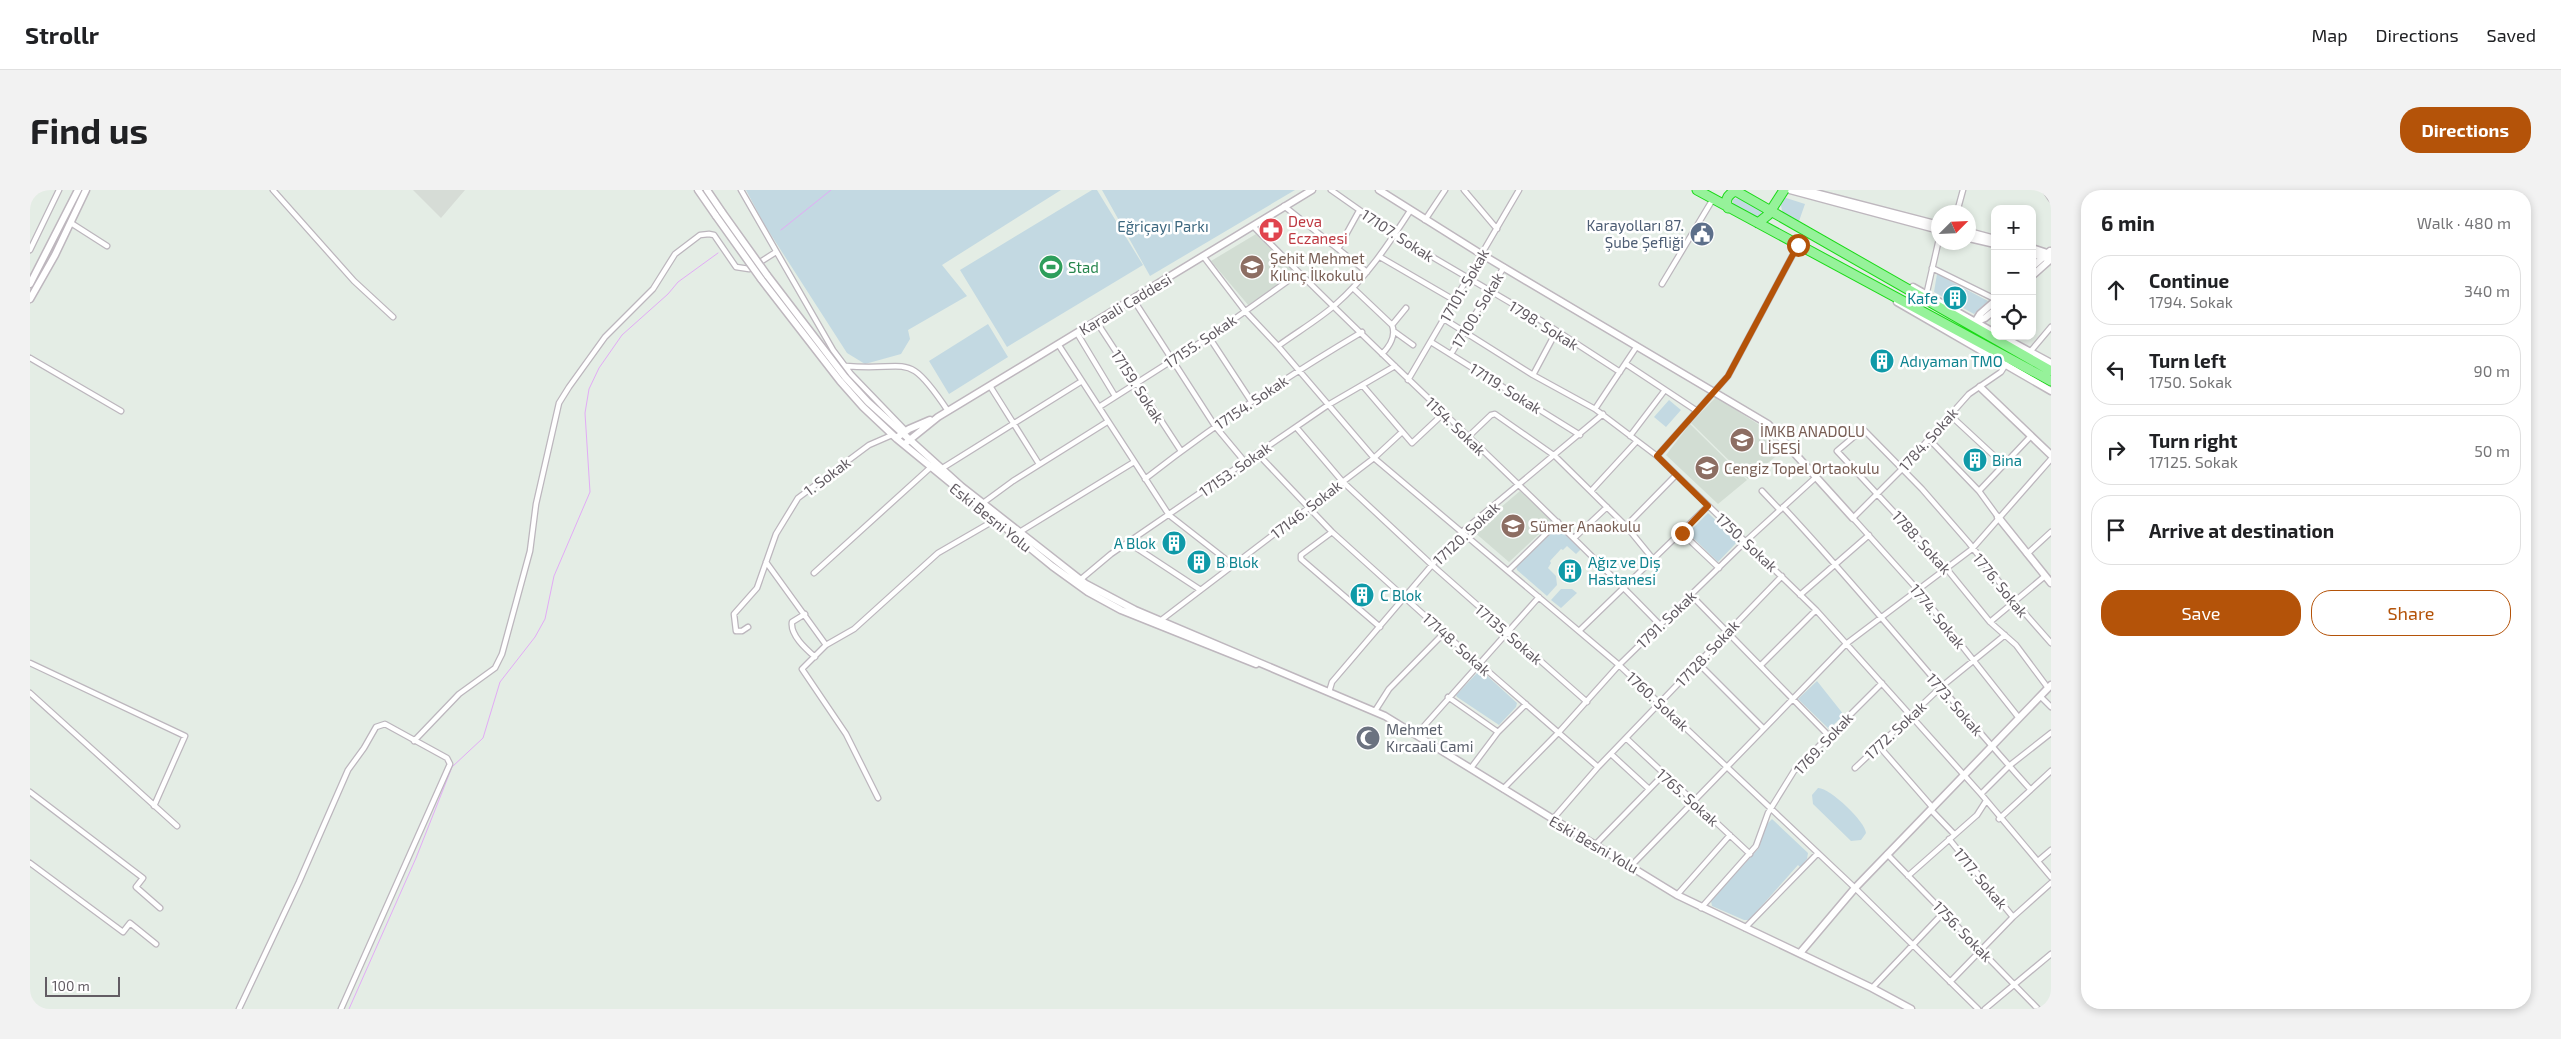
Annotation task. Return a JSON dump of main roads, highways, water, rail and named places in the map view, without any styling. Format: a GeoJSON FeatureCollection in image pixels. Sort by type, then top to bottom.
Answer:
{"type":"FeatureCollection","features":[{"type":"Feature","properties":{"kind":"highway"},"geometry":{"type":"LineString","coordinates":[[1697,190],[1834,264],[2007,362],[2051,381]]}},
{"type":"Feature","properties":{"kind":"highway"},"geometry":{"type":"LineString","coordinates":[[1728,208],[1726,199],[1735,190],[2051,371]]}},
{"type":"Feature","properties":{"kind":"highway"},"geometry":{"type":"LineString","coordinates":[[1758,223],[1770,211],[1783,190]]}},
{"type":"Feature","properties":{"kind":"main road"},"geometry":{"type":"LineString","coordinates":[[30,282],[78,190]]}},
{"type":"Feature","properties":{"kind":"main road"},"geometry":{"type":"LineString","coordinates":[[30,299],[71,223],[86,190]]}},
{"type":"Feature","properties":{"kind":"main road"},"geometry":{"type":"LineString","coordinates":[[698,190],[719,214]]}},
{"type":"Feature","properties":{"kind":"main road"},"geometry":{"type":"LineString","coordinates":[[707,190],[719,214]]}},
{"type":"Feature","properties":{"kind":"main road","name":"Karaali Caddesi"},"geometry":{"type":"LineString","coordinates":[[938,417],[1312,190]]}},
{"type":"Feature","properties":{"kind":"main road"},"geometry":{"type":"LineString","coordinates":[[1379,190],[1424,220],[1772,428],[1853,518]]}},
{"type":"Feature","properties":{"kind":"main road"},"geometry":{"type":"LineString","coordinates":[[1775,190],[1783,190]]}},
{"type":"Feature","properties":{"kind":"main road"},"geometry":{"type":"LineString","coordinates":[[1790,190],[1931,228]]}},
{"type":"Feature","properties":{"kind":"main road"},"geometry":{"type":"LineString","coordinates":[[1804,190],[1931,223]]}},
{"type":"Feature","properties":{"kind":"main road","name":"Eski Besni Yolu"},"geometry":{"type":"LineString","coordinates":[[719,214],[847,390],[899,435],[930,467],[1062,574],[1110,604],[1241,659],[1282,673],[1375,711],[1416,734],[1594,846],[1632,865],[1677,895],[1872,988],[1911,1009]]}},
{"type":"Feature","properties":{"kind":"main road"},"geometry":{"type":"LineString","coordinates":[[1976,234],[1991,238]]}},
{"type":"Feature","properties":{"kind":"main road"},"geometry":{"type":"LineString","coordinates":[[1976,240],[1991,243]]}},
{"type":"Feature","properties":{"kind":"main road"},"geometry":{"type":"LineString","coordinates":[[2036,250],[2049,255]]}},
{"type":"Feature","properties":{"kind":"main road"},"geometry":{"type":"LineString","coordinates":[[2036,254],[2049,255]]}},
{"type":"Feature","properties":{"kind":"main road"},"geometry":{"type":"LineString","coordinates":[[2036,264],[2049,255]]}},
{"type":"Feature","properties":{"kind":"main road"},"geometry":{"type":"LineString","coordinates":[[2036,271],[2049,255]]}},
{"type":"Feature","properties":{"kind":"main road"},"geometry":{"type":"LineString","coordinates":[[1926,298],[1991,331]]}},
{"type":"Feature","properties":{"kind":"main road"},"geometry":{"type":"LineString","coordinates":[[1975,322],[1980,314],[1991,304]]}},
{"type":"Feature","properties":{"kind":"main road"},"geometry":{"type":"LineString","coordinates":[[1975,322],[1991,313]]}},
{"type":"Feature","properties":{"kind":"main road"},"geometry":{"type":"LineString","coordinates":[[2008,340],[2051,363]]}},
{"type":"Feature","properties":{"kind":"main road"},"geometry":{"type":"LineString","coordinates":[[2007,362],[2051,391]]}},
{"type":"Feature","properties":{"kind":"main road"},"geometry":{"type":"LineString","coordinates":[[1980,387],[2051,455]]}},
{"type":"Feature","properties":{"kind":"main road"},"geometry":{"type":"LineString","coordinates":[[899,435],[938,417]]}},
{"type":"Feature","properties":{"kind":"main road"},"geometry":{"type":"LineString","coordinates":[[906,442],[938,417]]}},
{"type":"Feature","properties":{"kind":"main road","name":"Eski Besni Yolu"},"geometry":{"type":"LineString","coordinates":[[906,442],[1018,533],[1080,580],[1118,602],[1243,654],[1282,673]]}},
{"type":"Feature","properties":{"kind":"main road"},"geometry":{"type":"LineString","coordinates":[[1998,517],[2051,583]]}},
{"type":"Feature","properties":{"kind":"main road"},"geometry":{"type":"LineString","coordinates":[[1800,953],[1855,888],[1933,810],[1991,746],[2050,686]]}},
{"type":"Feature","properties":{"kind":"waterway"},"geometry":{"type":"LineString","coordinates":[[781,230],[831,190]]}},
{"type":"Feature","properties":{"kind":"waterway"},"geometry":{"type":"LineString","coordinates":[[349,1009],[416,858],[452,767],[483,738],[500,682],[535,637],[545,619],[554,576],[590,492],[585,413],[589,389],[599,368],[622,335],[668,294],[678,282],[718,253]]}},
{"type":"Feature","properties":{"kind":"place","name":"Deva Eczanesi"},"geometry":{"type":"Point","coordinates":[1271,230]}},
{"type":"Feature","properties":{"kind":"place","name":"Karayolları 87. Şube Şefliği"},"geometry":{"type":"Point","coordinates":[1702,234]}},
{"type":"Feature","properties":{"kind":"place","name":"Stad"},"geometry":{"type":"Point","coordinates":[1051,267]}},
{"type":"Feature","properties":{"kind":"place","name":"Şehit Mehmet Kılınç İlkokulu"},"geometry":{"type":"Point","coordinates":[1252,267]}},
{"type":"Feature","properties":{"kind":"place","name":"Kafe"},"geometry":{"type":"Point","coordinates":[1955,298]}},
{"type":"Feature","properties":{"kind":"place","name":"Adıyaman TMO"},"geometry":{"type":"Point","coordinates":[1882,361]}},
{"type":"Feature","properties":{"kind":"place","name":"İMKB ANADOLU LİSESİ"},"geometry":{"type":"Point","coordinates":[1742,440]}},
{"type":"Feature","properties":{"kind":"place","name":"Bina"},"geometry":{"type":"Point","coordinates":[1975,460]}},
{"type":"Feature","properties":{"kind":"place","name":"Cengiz Topel Ortaokulu"},"geometry":{"type":"Point","coordinates":[1707,468]}},
{"type":"Feature","properties":{"kind":"place","name":"Sümer Anaokulu"},"geometry":{"type":"Point","coordinates":[1513,526]}},
{"type":"Feature","properties":{"kind":"place","name":"A Blok"},"geometry":{"type":"Point","coordinates":[1174,543]}},
{"type":"Feature","properties":{"kind":"place","name":"B Blok"},"geometry":{"type":"Point","coordinates":[1199,562]}},
{"type":"Feature","properties":{"kind":"place","name":"Ağız ve Diş Hastanesi"},"geometry":{"type":"Point","coordinates":[1570,571]}},
{"type":"Feature","properties":{"kind":"place","name":"C Blok"},"geometry":{"type":"Point","coordinates":[1362,595]}},
{"type":"Feature","properties":{"kind":"place","name":"Mehmet Kırcaali Cami"},"geometry":{"type":"Point","coordinates":[1368,738]}},
{"type":"Feature","properties":{"kind":"park label","name":"Eğriçayı Parkı"},"geometry":{"type":"Point","coordinates":[1163,226]}}]}
